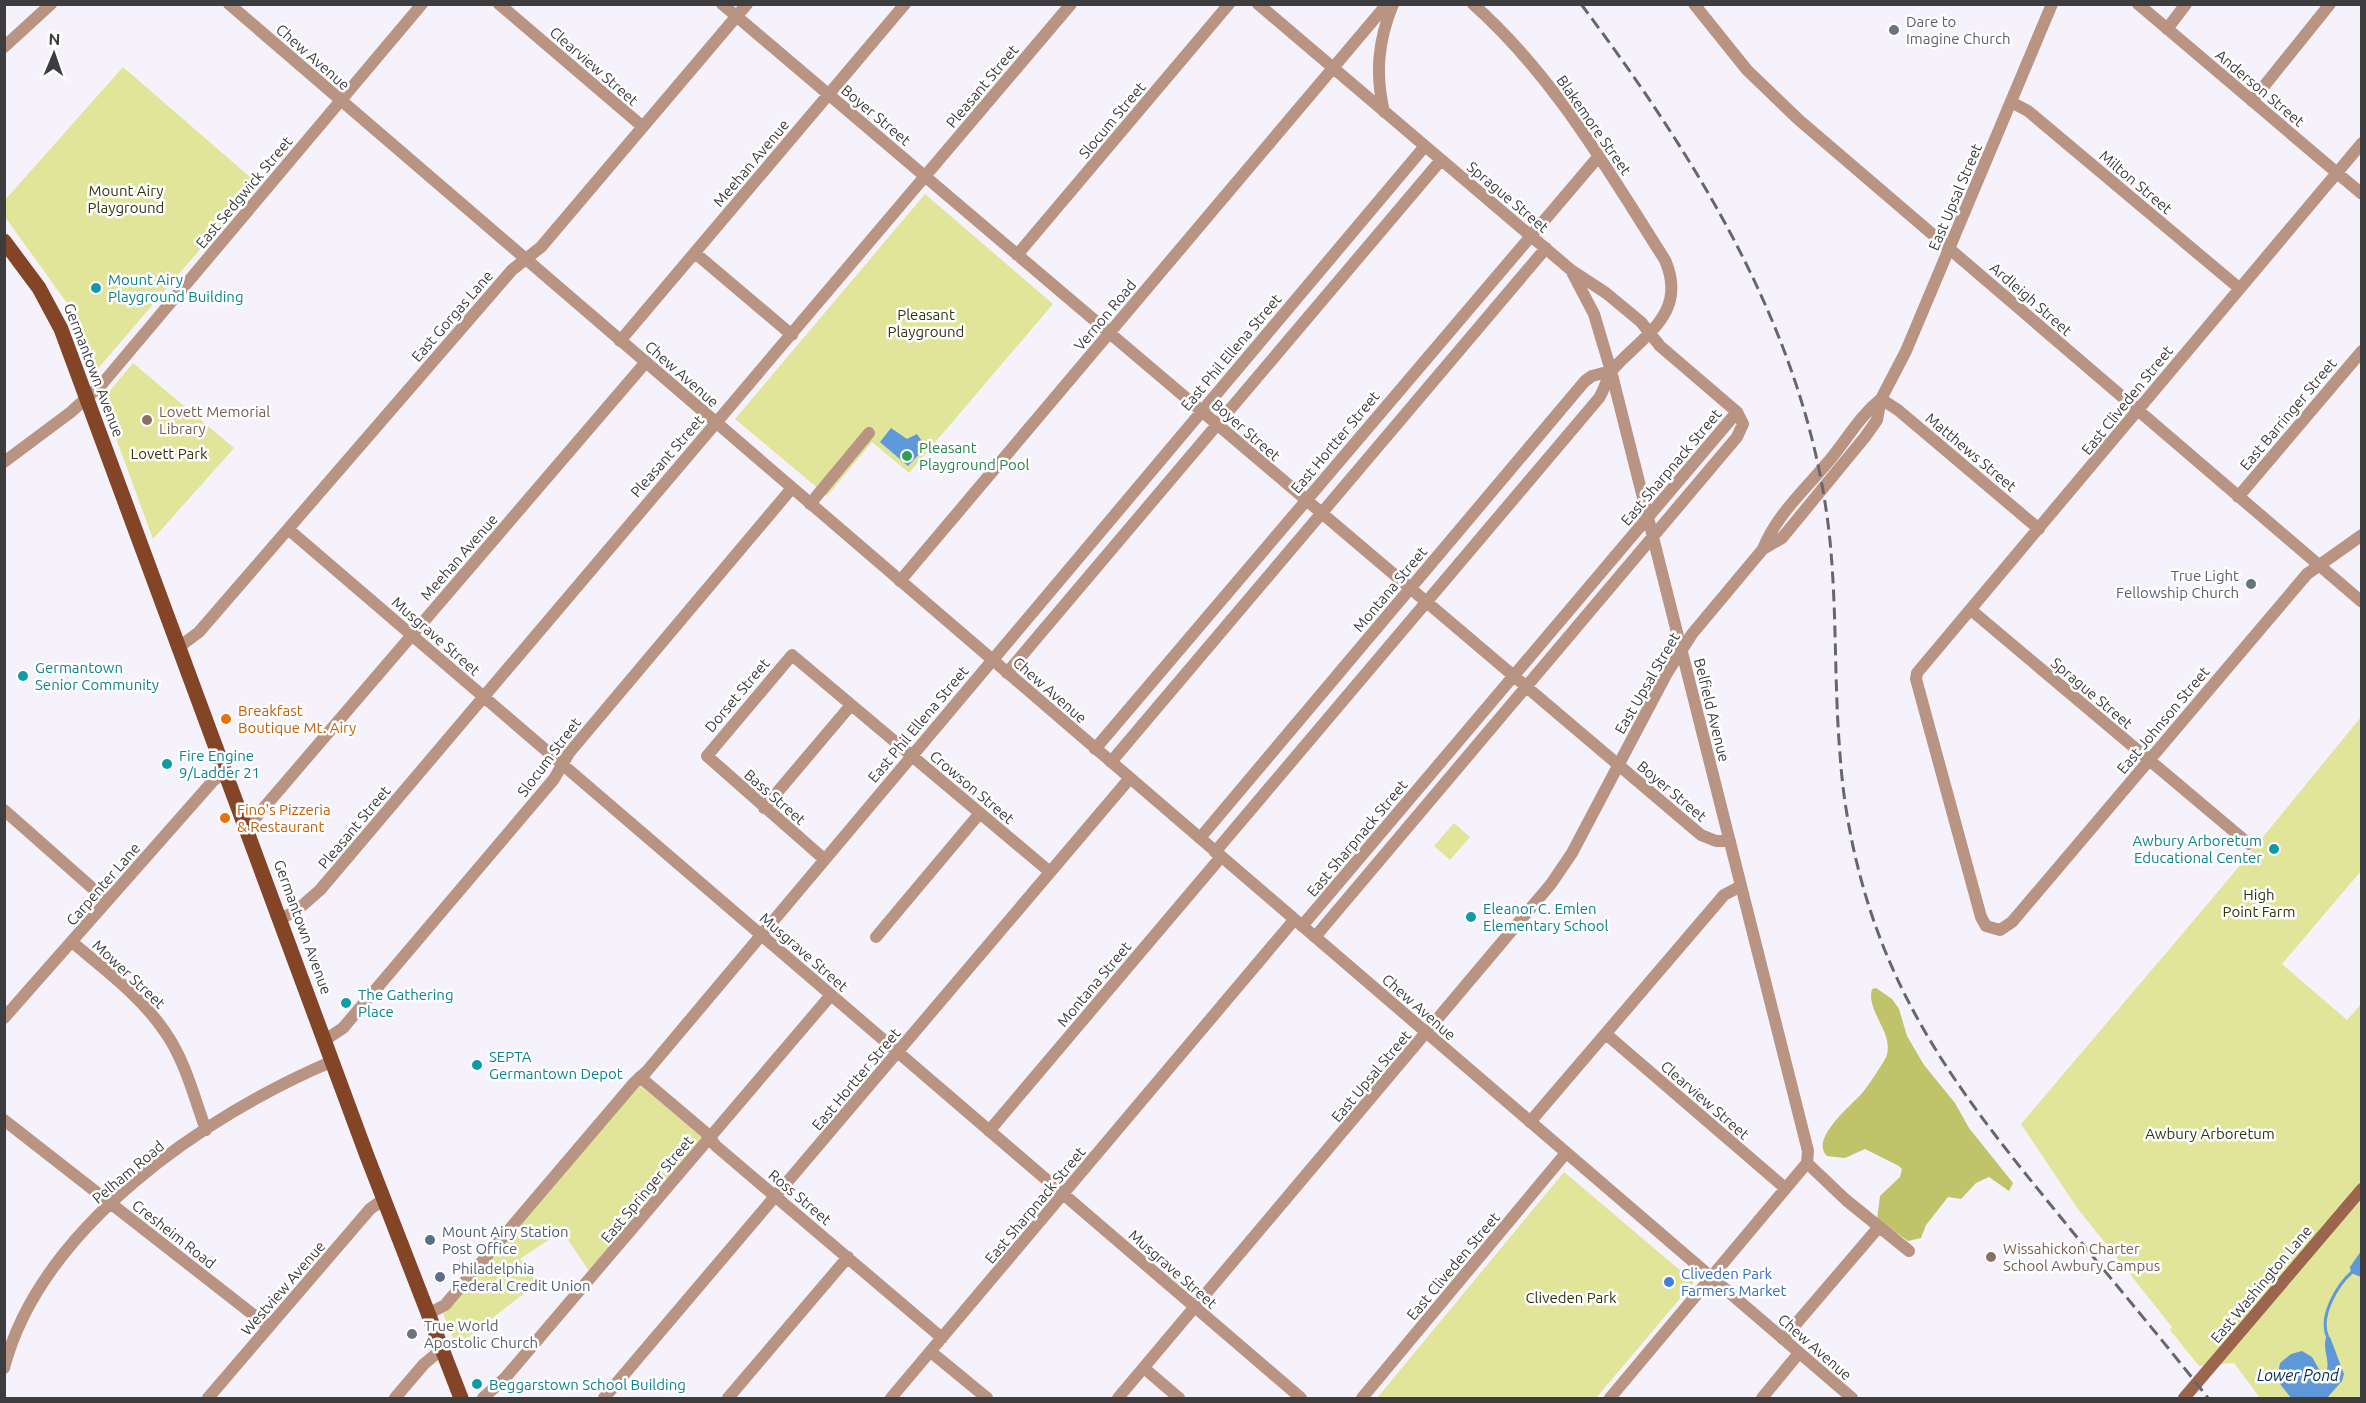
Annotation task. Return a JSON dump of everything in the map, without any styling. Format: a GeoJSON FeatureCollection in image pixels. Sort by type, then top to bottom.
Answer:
{"type":"FeatureCollection","features":[{"type":"Feature","properties":{"kind":"main road","name":"Germantown Avenue"},"geometry":{"type":"LineString","coordinates":[[4,241],[51,308],[87,399],[460,1398]]}},
{"type":"Feature","properties":{"kind":"main road","name":"East Washington Lane"},"geometry":{"type":"LineString","coordinates":[[2184,1398],[2361,1189]]}},
{"type":"Feature","properties":{"kind":"street"},"geometry":{"type":"LineString","coordinates":[[4,46],[51,4]]}},
{"type":"Feature","properties":{"kind":"street","name":"Chew Avenue"},"geometry":{"type":"LineString","coordinates":[[229,4],[1852,1398]]}},
{"type":"Feature","properties":{"kind":"street","name":"East Sedgwick Street"},"geometry":{"type":"LineString","coordinates":[[4,462],[87,399],[422,4]]}},
{"type":"Feature","properties":{"kind":"street","name":"Clearview Street"},"geometry":{"type":"LineString","coordinates":[[499,4],[643,127]]}},
{"type":"Feature","properties":{"kind":"street","name":"Boyer Street"},"geometry":{"type":"LineString","coordinates":[[722,4],[1701,835],[1716,841],[1730,841]]}},
{"type":"Feature","properties":{"kind":"street","name":"East Gorgas Lane"},"geometry":{"type":"LineString","coordinates":[[179,647],[199,632],[512,270],[541,247],[747,4]]}},
{"type":"Feature","properties":{"kind":"street","name":"Meehan Avenue"},"geometry":{"type":"LineString","coordinates":[[620,341],[905,4]]}},
{"type":"Feature","properties":{"kind":"street","name":"Pleasant Street"},"geometry":{"type":"LineString","coordinates":[[280,919],[296,911],[320,890],[1071,4]]}},
{"type":"Feature","properties":{"kind":"street","name":"Slocum Street"},"geometry":{"type":"LineString","coordinates":[[1017,255],[1229,4]]}},
{"type":"Feature","properties":{"kind":"street","name":"Sprague Street"},"geometry":{"type":"LineString","coordinates":[[1258,4],[1530,236],[1571,270],[1606,293],[1660,346],[1737,412]]}},
{"type":"Feature","properties":{"kind":"street","name":"Vernon Road"},"geometry":{"type":"LineString","coordinates":[[900,581],[1387,4]]}},
{"type":"Feature","properties":{"kind":"street"},"geometry":{"type":"LineString","coordinates":[[1384,112],[1377,63],[1382,37],[1393,4]]}},
{"type":"Feature","properties":{"kind":"street","name":"Blakemore Street"},"geometry":{"type":"LineString","coordinates":[[1473,4],[1533,66],[1571,114],[1665,260],[1671,276]]}},
{"type":"Feature","properties":{"kind":"street","name":"Ardleigh Street"},"geometry":{"type":"LineString","coordinates":[[1694,4],[1736,57],[1774,97],[2361,602]]}},
{"type":"Feature","properties":{"kind":"street","name":"East Upsal Street"},"geometry":{"type":"LineString","coordinates":[[1118,1398],[1558,875],[1681,650],[1763,549],[1771,530],[1865,412],[1881,399],[1906,351],[2052,4]]}},
{"type":"Feature","properties":{"kind":"street","name":"Anderson Street"},"geometry":{"type":"LineString","coordinates":[[2138,4],[2361,194]]}},
{"type":"Feature","properties":{"kind":"street"},"geometry":{"type":"LineString","coordinates":[[2167,29],[2186,4]]}},
{"type":"Feature","properties":{"kind":"street"},"geometry":{"type":"LineString","coordinates":[[2252,101],[2330,4]]}},
{"type":"Feature","properties":{"kind":"street","name":"Milton Street"},"geometry":{"type":"LineString","coordinates":[[2011,102],[2028,111],[2238,288]]}},
{"type":"Feature","properties":{"kind":"street","name":"East Cliveden Street"},"geometry":{"type":"LineString","coordinates":[[1995,930],[1986,926],[1981,917],[1916,676],[2361,143]]}},
{"type":"Feature","properties":{"kind":"street","name":"East Phil Ellena Street"},"geometry":{"type":"LineString","coordinates":[[428,1314],[445,1305],[640,1077],[1425,146]]}},
{"type":"Feature","properties":{"kind":"street","name":"East Hortter Street"},"geometry":{"type":"LineString","coordinates":[[1095,749],[1599,156]]}},
{"type":"Feature","properties":{"kind":"street"},"geometry":{"type":"LineString","coordinates":[[1007,673],[1441,160]]}},
{"type":"Feature","properties":{"kind":"street"},"geometry":{"type":"LineString","coordinates":[[1112,762],[1546,248]]}},
{"type":"Feature","properties":{"kind":"street"},"geometry":{"type":"LineString","coordinates":[[695,253],[792,335]]}},
{"type":"Feature","properties":{"kind":"street","name":"Belfield Avenue"},"geometry":{"type":"LineString","coordinates":[[1571,270],[1594,314],[1611,371],[1809,1152],[1808,1162]]}},
{"type":"Feature","properties":{"kind":"street","name":"Montana Street"},"geometry":{"type":"LineString","coordinates":[[989,1131],[1426,602],[1599,398],[1611,371],[1649,333],[1668,310],[1672,293],[1671,276]]}},
{"type":"Feature","properties":{"kind":"street","name":"East Barringer Street"},"geometry":{"type":"LineString","coordinates":[[2238,497],[2361,351]]}},
{"type":"Feature","properties":{"kind":"street","name":"Meehan Avenue"},"geometry":{"type":"LineString","coordinates":[[246,824],[256,817],[646,362]]}},
{"type":"Feature","properties":{"kind":"street","name":"Montana Street"},"geometry":{"type":"LineString","coordinates":[[1200,838],[1585,381],[1592,376],[1611,371]]}},
{"type":"Feature","properties":{"kind":"street","name":"Matthews Street"},"geometry":{"type":"LineString","coordinates":[[1881,399],[1898,410],[2039,530]]}},
{"type":"Feature","properties":{"kind":"street","name":"East Sharpnack Street"},"geometry":{"type":"LineString","coordinates":[[891,1398],[1298,923],[1514,677],[1737,412],[1743,424],[1740,434],[1315,937]]}},
{"type":"Feature","properties":{"kind":"street"},"geometry":{"type":"LineString","coordinates":[[810,504],[869,433]]}},
{"type":"Feature","properties":{"kind":"street","name":"Slocum Street"},"geometry":{"type":"LineString","coordinates":[[325,1040],[343,1028],[554,779],[568,753],[792,488]]}},
{"type":"Feature","properties":{"kind":"street","name":"Musgrave Street"},"geometry":{"type":"LineString","coordinates":[[288,529],[1301,1398]]}},
{"type":"Feature","properties":{"kind":"street","name":"East Johnson Street"},"geometry":{"type":"LineString","coordinates":[[1995,930],[2004,929],[2012,922],[2307,574],[2361,535]]}},
{"type":"Feature","properties":{"kind":"street","name":"Sprague Street"},"geometry":{"type":"LineString","coordinates":[[1971,610],[2249,844]]}},
{"type":"Feature","properties":{"kind":"street","name":"Crowson Street"},"geometry":{"type":"LineString","coordinates":[[792,655],[1050,872]]}},
{"type":"Feature","properties":{"kind":"street","name":"Dorset Street"},"geometry":{"type":"LineString","coordinates":[[707,756],[792,655]]}},
{"type":"Feature","properties":{"kind":"street"},"geometry":{"type":"LineString","coordinates":[[764,808],[851,705]]}},
{"type":"Feature","properties":{"kind":"street","name":"Bass Street"},"geometry":{"type":"LineString","coordinates":[[707,756],[824,860]]}},
{"type":"Feature","properties":{"kind":"street","name":"Carpenter Lane"},"geometry":{"type":"LineString","coordinates":[[4,1018],[213,781],[226,771]]}},
{"type":"Feature","properties":{"kind":"street","name":"East Hortter Street"},"geometry":{"type":"LineString","coordinates":[[604,1398],[1130,778]]}},
{"type":"Feature","properties":{"kind":"street"},"geometry":{"type":"LineString","coordinates":[[4,810],[107,901]]}},
{"type":"Feature","properties":{"kind":"street"},"geometry":{"type":"LineString","coordinates":[[876,937],[980,813]]}},
{"type":"Feature","properties":{"kind":"street"},"geometry":{"type":"LineString","coordinates":[[1530,1122],[1724,895],[1741,886]]}},
{"type":"Feature","properties":{"kind":"street","name":"Mower Street"},"geometry":{"type":"LineString","coordinates":[[72,942],[141,1003],[166,1033],[179,1057],[206,1130]]}},
{"type":"Feature","properties":{"kind":"street","name":"East Springer Street"},"geometry":{"type":"LineString","coordinates":[[483,1398],[505,1378],[831,995]]}},
{"type":"Feature","properties":{"kind":"street","name":"Clearview Street"},"geometry":{"type":"LineString","coordinates":[[1606,1034],[1785,1188]]}},
{"type":"Feature","properties":{"kind":"street","name":"Pelham Road"},"geometry":{"type":"LineString","coordinates":[[4,1368],[19,1324],[35,1294],[111,1203],[142,1176],[261,1094],[333,1061]]}},
{"type":"Feature","properties":{"kind":"street","name":"Ross Street"},"geometry":{"type":"LineString","coordinates":[[640,1077],[942,1338]]}},
{"type":"Feature","properties":{"kind":"street","name":"Cresheim Road"},"geometry":{"type":"LineString","coordinates":[[4,1120],[269,1327]]}},
{"type":"Feature","properties":{"kind":"street","name":"East Cliveden Street"},"geometry":{"type":"LineString","coordinates":[[1362,1398],[1566,1153]]}},
{"type":"Feature","properties":{"kind":"street"},"geometry":{"type":"LineString","coordinates":[[1610,1398],[1808,1162],[1878,1228],[1909,1251]]}},
{"type":"Feature","properties":{"kind":"street","name":"Westview Avenue"},"geometry":{"type":"LineString","coordinates":[[207,1398],[370,1209],[384,1199]]}},
{"type":"Feature","properties":{"kind":"street"},"geometry":{"type":"LineString","coordinates":[[1783,1339],[1878,1228]]}},
{"type":"Feature","properties":{"kind":"street"},"geometry":{"type":"LineString","coordinates":[[728,1398],[848,1257]]}},
{"type":"Feature","properties":{"kind":"street"},"geometry":{"type":"LineString","coordinates":[[395,1398],[424,1364],[442,1349]]}},
{"type":"Feature","properties":{"kind":"street"},"geometry":{"type":"LineString","coordinates":[[931,1352],[987,1398]]}},
{"type":"Feature","properties":{"kind":"street"},"geometry":{"type":"LineString","coordinates":[[1762,1398],[1799,1353]]}},
{"type":"Feature","properties":{"kind":"street"},"geometry":{"type":"LineString","coordinates":[[1144,1368],[1179,1398]]}},
{"type":"Feature","properties":{"kind":"green space","name":"Mount Airy Playground"},"geometry":{"type":"Polygon","coordinates":[[[123,67],[257,183],[95,372],[67,303],[5,217],[5,200],[123,67]]]}},
{"type":"Feature","properties":{"kind":"green space","name":"Pleasant Playground"},"geometry":{"type":"Polygon","coordinates":[[[925,194],[1053,304],[909,473],[872,442],[827,496],[735,419],[925,194]]]}},
{"type":"Feature","properties":{"kind":"green space","name":"Lovett Park"},"geometry":{"type":"Polygon","coordinates":[[[133,363],[234,448],[153,539],[102,400],[133,363]]]}},
{"type":"Feature","properties":{"kind":"green space","name":"Awbury Arboretum"},"geometry":{"type":"Polygon","coordinates":[[[2361,717],[2361,871],[2282,964],[2347,1020],[2361,1004],[2361,1398],[2260,1398],[2234,1363],[2199,1366],[2170,1330],[2172,1327],[2078,1209],[2021,1124],[2222,887],[2361,717]]]}},
{"type":"Feature","properties":{"kind":"green space"},"geometry":{"type":"Polygon","coordinates":[[[1454,823],[1470,837],[1450,860],[1434,846],[1454,823]]]}},
{"type":"Feature","properties":{"kind":"green space"},"geometry":{"type":"Polygon","coordinates":[[[1876,988],[1892,999],[1899,1009],[1907,1036],[1924,1065],[1955,1103],[1969,1128],[2013,1183],[2009,1191],[1989,1177],[1976,1183],[1961,1199],[1948,1197],[1926,1225],[1921,1238],[1908,1241],[1877,1219],[1880,1196],[1900,1177],[1902,1169],[1865,1149],[1845,1158],[1827,1156],[1823,1149],[1823,1141],[1834,1122],[1866,1088],[1888,1052],[1885,1034],[1871,998],[1872,989],[1876,988]]]}},
{"type":"Feature","properties":{"kind":"green space"},"geometry":{"type":"Polygon","coordinates":[[[638,1086],[702,1137],[589,1271],[562,1231],[520,1259],[537,1283],[456,1347],[443,1313],[638,1086]]]}},
{"type":"Feature","properties":{"kind":"green space","name":"Cliveden Park"},"geometry":{"type":"Polygon","coordinates":[[[1564,1172],[1694,1282],[1596,1398],[1377,1398],[1564,1172]]]}},
{"type":"Feature","properties":{"kind":"water","name":"Pleasant Playground Pool"},"geometry":{"type":"Polygon","coordinates":[[[891,428],[907,439],[917,434],[926,447],[908,466],[880,442],[891,428]]]}},
{"type":"Feature","properties":{"kind":"water"},"geometry":{"type":"Polygon","coordinates":[[[2361,1251],[2361,1277],[2351,1273],[2350,1267],[2361,1251]]]}},
{"type":"Feature","properties":{"kind":"water","name":"Lower Pond"},"geometry":{"type":"Polygon","coordinates":[[[2330,1337],[2344,1374],[2342,1381],[2327,1398],[2291,1398],[2277,1380],[2280,1363],[2291,1354],[2302,1351],[2312,1357],[2320,1371],[2326,1371],[2328,1364],[2325,1342],[2326,1338],[2330,1337]]]}},
{"type":"Feature","properties":{"kind":"waterway"},"geometry":{"type":"LineString","coordinates":[[2328,1338],[2325,1321],[2327,1311],[2335,1293],[2353,1271]]}},
{"type":"Feature","properties":{"kind":"railway"},"geometry":{"type":"LineString","coordinates":[[1581,4],[1625,64],[1707,191],[1743,257],[1774,325],[1799,395],[1818,467],[1830,541],[1838,727],[1842,777],[1853,848],[1865,894],[1896,976],[1934,1047],[1979,1113],[2028,1177],[2208,1398]]}},
{"type":"Feature","properties":{"kind":"place","name":"Dare to Imagine Church"},"geometry":{"type":"Point","coordinates":[1894,30]}},
{"type":"Feature","properties":{"kind":"place","name":"Mount Airy Playground Building"},"geometry":{"type":"Point","coordinates":[96,288]}},
{"type":"Feature","properties":{"kind":"place","name":"Lovett Memorial Library"},"geometry":{"type":"Point","coordinates":[147,420]}},
{"type":"Feature","properties":{"kind":"place","name":"Pleasant Playground Pool"},"geometry":{"type":"Point","coordinates":[907,456]}},
{"type":"Feature","properties":{"kind":"place","name":"True Light Fellowship Church"},"geometry":{"type":"Point","coordinates":[2251,584]}},
{"type":"Feature","properties":{"kind":"place","name":"Germantown Senior Community"},"geometry":{"type":"Point","coordinates":[23,676]}},
{"type":"Feature","properties":{"kind":"place","name":"Breakfast Boutique Mt. Airy"},"geometry":{"type":"Point","coordinates":[226,719]}},
{"type":"Feature","properties":{"kind":"place","name":"Fire Engine 9/Ladder 21"},"geometry":{"type":"Point","coordinates":[167,764]}},
{"type":"Feature","properties":{"kind":"place","name":"Fino's Pizzeria & Restaurant"},"geometry":{"type":"Point","coordinates":[225,818]}},
{"type":"Feature","properties":{"kind":"place","name":"Awbury Arboretum Educational Center"},"geometry":{"type":"Point","coordinates":[2274,849]}},
{"type":"Feature","properties":{"kind":"place","name":"Eleanor C. Emlen Elementary School"},"geometry":{"type":"Point","coordinates":[1471,917]}},
{"type":"Feature","properties":{"kind":"place","name":"The Gathering Place"},"geometry":{"type":"Point","coordinates":[346,1003]}},
{"type":"Feature","properties":{"kind":"place","name":"SEPTA Germantown Depot"},"geometry":{"type":"Point","coordinates":[477,1065]}},
{"type":"Feature","properties":{"kind":"place","name":"Mount Airy Station Post Office"},"geometry":{"type":"Point","coordinates":[430,1240]}},
{"type":"Feature","properties":{"kind":"place","name":"Wissahickon Charter School Awbury Campus"},"geometry":{"type":"Point","coordinates":[1991,1257]}},
{"type":"Feature","properties":{"kind":"place","name":"Philadelphia Federal Credit Union"},"geometry":{"type":"Point","coordinates":[440,1277]}},
{"type":"Feature","properties":{"kind":"place","name":"Cliveden Park Farmers Market"},"geometry":{"type":"Point","coordinates":[1669,1282]}},
{"type":"Feature","properties":{"kind":"place","name":"True World Apostolic Church"},"geometry":{"type":"Point","coordinates":[412,1334]}},
{"type":"Feature","properties":{"kind":"place","name":"Beggarstown School Building"},"geometry":{"type":"Point","coordinates":[477,1384]}},
{"type":"Feature","properties":{"kind":"park label","name":"High Point Farm"},"geometry":{"type":"Point","coordinates":[2259,902]}}]}
